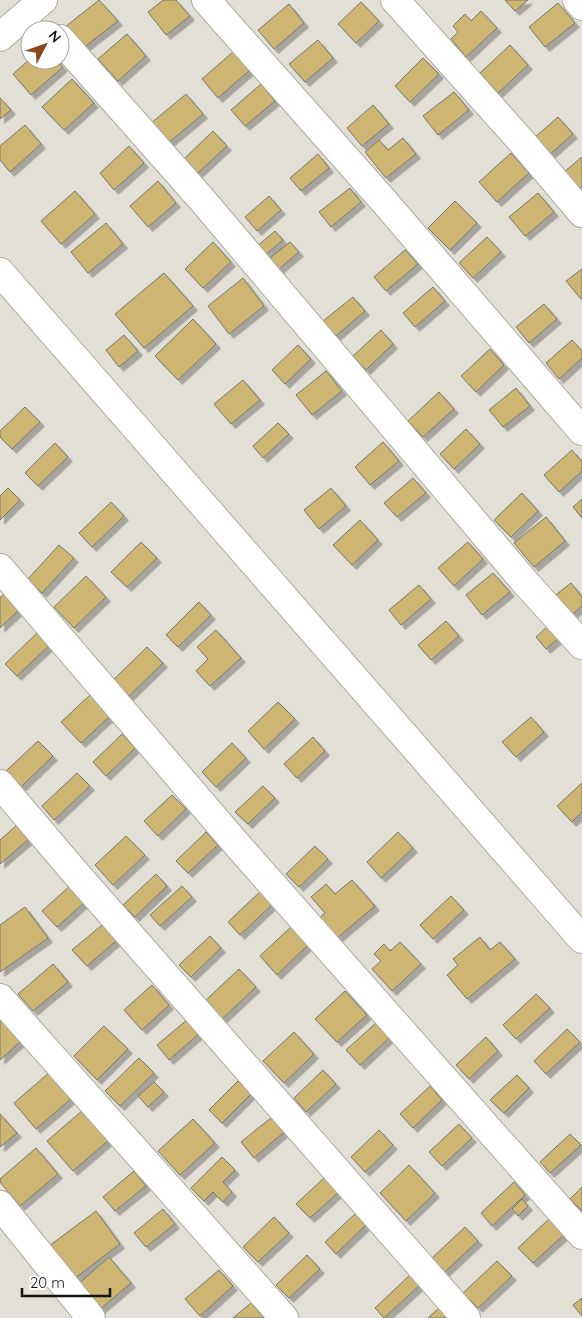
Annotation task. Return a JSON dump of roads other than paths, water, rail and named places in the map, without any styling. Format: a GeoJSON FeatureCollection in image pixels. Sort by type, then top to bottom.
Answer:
{"type":"FeatureCollection","features":[{"type":"Feature","properties":{"kind":"street"},"geometry":{"type":"LineString","coordinates":[[206,0],[382,199],[582,431]]}},
{"type":"Feature","properties":{"kind":"street"},"geometry":{"type":"LineString","coordinates":[[395,0],[522,142],[582,213]]}},
{"type":"Feature","properties":{"kind":"street"},"geometry":{"type":"LineString","coordinates":[[577,0],[582,6]]}},
{"type":"Feature","properties":{"kind":"street"},"geometry":{"type":"LineString","coordinates":[[0,37],[38,4],[47,20]]}},
{"type":"Feature","properties":{"kind":"street"},"geometry":{"type":"LineString","coordinates":[[70,50],[204,202],[524,581],[582,645]]}},
{"type":"Feature","properties":{"kind":"street"},"geometry":{"type":"LineString","coordinates":[[0,272],[582,939]]}},
{"type":"Feature","properties":{"kind":"street"},"geometry":{"type":"LineString","coordinates":[[0,568],[240,848],[582,1235]]}},
{"type":"Feature","properties":{"kind":"street"},"geometry":{"type":"LineString","coordinates":[[0,784],[72,869],[466,1318]]}},
{"type":"Feature","properties":{"kind":"street"},"geometry":{"type":"LineString","coordinates":[[0,998],[284,1318]]}},
{"type":"Feature","properties":{"kind":"street"},"geometry":{"type":"LineString","coordinates":[[0,1205],[91,1318]]}}]}
